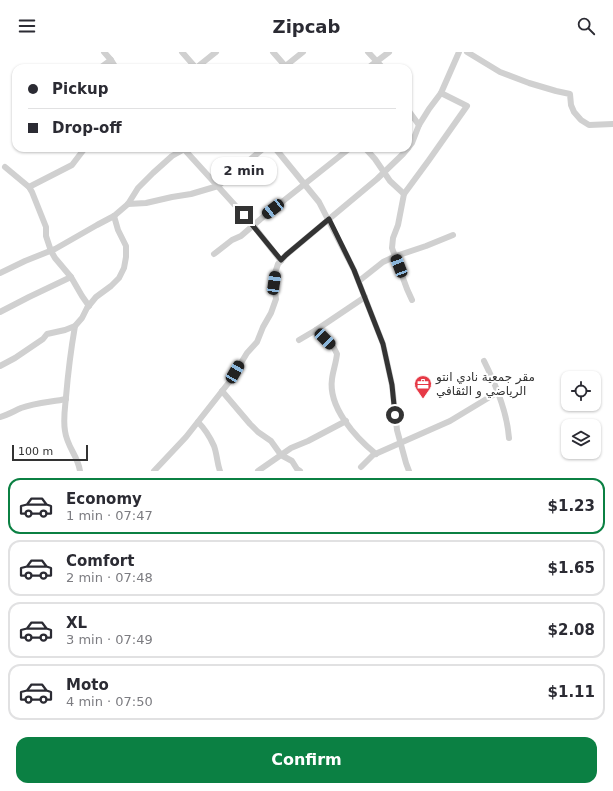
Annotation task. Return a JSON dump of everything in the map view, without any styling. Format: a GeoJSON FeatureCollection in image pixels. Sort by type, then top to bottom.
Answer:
{"type":"FeatureCollection","features":[{"type":"Feature","properties":{"kind":"street"},"geometry":{"type":"LineString","coordinates":[[104,52],[114,64]]}},
{"type":"Feature","properties":{"kind":"street"},"geometry":{"type":"LineString","coordinates":[[182,52],[192,64]]}},
{"type":"Feature","properties":{"kind":"street"},"geometry":{"type":"LineString","coordinates":[[201,64],[216,52]]}},
{"type":"Feature","properties":{"kind":"street"},"geometry":{"type":"LineString","coordinates":[[273,52],[283,64]]}},
{"type":"Feature","properties":{"kind":"street"},"geometry":{"type":"LineString","coordinates":[[289,64],[303,52]]}},
{"type":"Feature","properties":{"kind":"street"},"geometry":{"type":"LineString","coordinates":[[368,52],[380,64]]}},
{"type":"Feature","properties":{"kind":"street"},"geometry":{"type":"LineString","coordinates":[[373,64],[389,52]]}},
{"type":"Feature","properties":{"kind":"street"},"geometry":{"type":"LineString","coordinates":[[412,143],[419,125],[441,93],[459,52]]}},
{"type":"Feature","properties":{"kind":"street"},"geometry":{"type":"LineString","coordinates":[[467,52],[500,72],[528,83],[570,94],[571,105],[574,112],[580,120],[589,125],[613,124]]}},
{"type":"Feature","properties":{"kind":"street"},"geometry":{"type":"LineString","coordinates":[[106,64],[111,60]]}},
{"type":"Feature","properties":{"kind":"street"},"geometry":{"type":"LineString","coordinates":[[412,300],[392,248],[404,194],[467,106],[441,93]]}},
{"type":"Feature","properties":{"kind":"street"},"geometry":{"type":"LineString","coordinates":[[412,115],[419,125]]}},
{"type":"Feature","properties":{"kind":"street"},"geometry":{"type":"LineString","coordinates":[[29,187],[72,164],[82,152]]}},
{"type":"Feature","properties":{"kind":"street"},"geometry":{"type":"LineString","coordinates":[[0,273],[51,250],[114,216],[128,204],[138,188],[178,152]]}},
{"type":"Feature","properties":{"kind":"street"},"geometry":{"type":"LineString","coordinates":[[187,152],[253,225],[281,260]]}},
{"type":"Feature","properties":{"kind":"street"},"geometry":{"type":"LineString","coordinates":[[128,204],[146,203],[191,194],[218,186],[259,152]]}},
{"type":"Feature","properties":{"kind":"street"},"geometry":{"type":"LineString","coordinates":[[278,152],[319,202],[329,219],[359,281],[383,344],[392,385],[397,430],[409,471]]}},
{"type":"Feature","properties":{"kind":"street"},"geometry":{"type":"LineString","coordinates":[[214,254],[228,243],[241,236],[345,152]]}},
{"type":"Feature","properties":{"kind":"street"},"geometry":{"type":"LineString","coordinates":[[369,152],[390,181],[404,194]]}},
{"type":"Feature","properties":{"kind":"street"},"geometry":{"type":"LineString","coordinates":[[154,471],[198,422],[230,381],[247,353],[257,342],[276,299],[274,283],[275,273],[281,260],[384,172],[405,152]]}},
{"type":"Feature","properties":{"kind":"street"},"geometry":{"type":"LineString","coordinates":[[5,167],[29,187],[44,219],[46,236],[55,258],[70,277],[89,306]]}},
{"type":"Feature","properties":{"kind":"street"},"geometry":{"type":"LineString","coordinates":[[80,471],[79,463],[67,441],[64,415],[66,399],[76,326],[96,297],[112,286],[119,278],[124,268],[126,246],[118,230],[114,216]]}},
{"type":"Feature","properties":{"kind":"street"},"geometry":{"type":"LineString","coordinates":[[359,281],[383,262],[453,235]]}},
{"type":"Feature","properties":{"kind":"street"},"geometry":{"type":"LineString","coordinates":[[0,312],[70,277]]}},
{"type":"Feature","properties":{"kind":"street"},"geometry":{"type":"LineString","coordinates":[[299,340],[365,297]]}},
{"type":"Feature","properties":{"kind":"street"},"geometry":{"type":"LineString","coordinates":[[0,366],[15,358],[47,334],[76,326]]}},
{"type":"Feature","properties":{"kind":"street"},"geometry":{"type":"LineString","coordinates":[[316,330],[334,348],[337,354],[332,379],[332,395],[340,412],[350,428],[365,445],[376,454]]}},
{"type":"Feature","properties":{"kind":"street"},"geometry":{"type":"LineString","coordinates":[[484,361],[498,392],[509,438]]}},
{"type":"Feature","properties":{"kind":"street"},"geometry":{"type":"LineString","coordinates":[[222,391],[250,424],[271,441],[300,471]]}},
{"type":"Feature","properties":{"kind":"street"},"geometry":{"type":"LineString","coordinates":[[361,467],[373,455],[450,421],[498,392]]}},
{"type":"Feature","properties":{"kind":"street"},"geometry":{"type":"LineString","coordinates":[[0,417],[20,408],[66,399]]}},
{"type":"Feature","properties":{"kind":"street"},"geometry":{"type":"LineString","coordinates":[[258,471],[290,448],[308,441],[346,421]]}},
{"type":"Feature","properties":{"kind":"street"},"geometry":{"type":"LineString","coordinates":[[198,422],[206,431],[214,447],[220,471]]}},
{"type":"Feature","properties":{"kind":"place","name":"مقر جمعية نادي انتو الرياضي و الثقافي"},"geometry":{"type":"Point","coordinates":[423,399]}},
{"type":"Feature","properties":{"kind":"route"},"geometry":{"type":"LineString","coordinates":[[244,215],[281,260],[329,219],[370,307],[383,344],[392,385],[395,415]]}}]}
